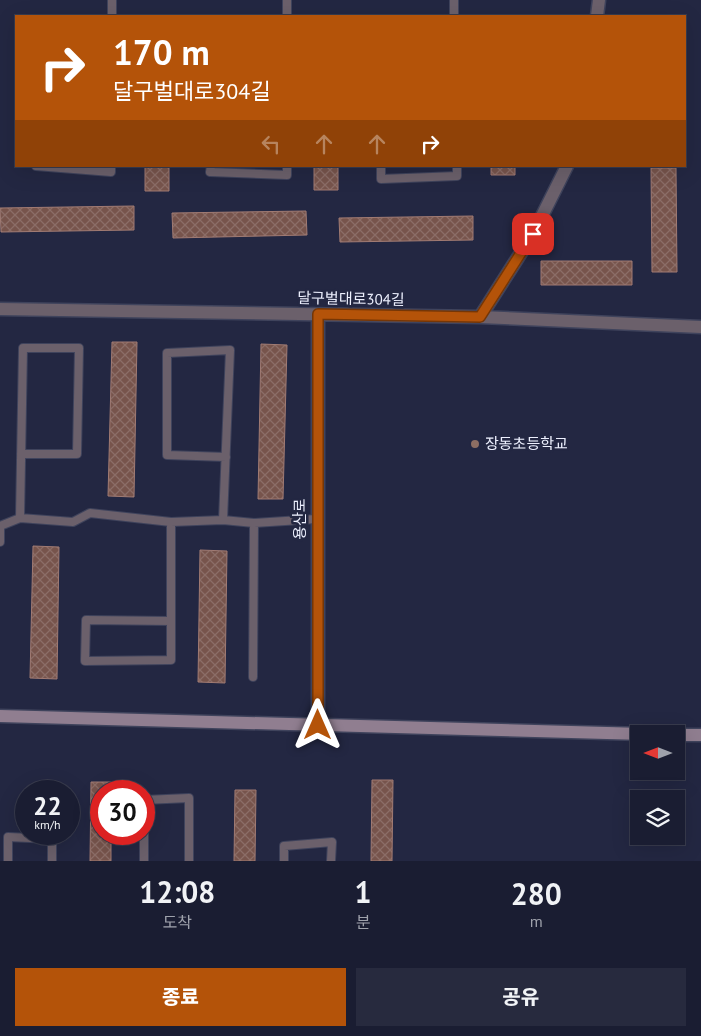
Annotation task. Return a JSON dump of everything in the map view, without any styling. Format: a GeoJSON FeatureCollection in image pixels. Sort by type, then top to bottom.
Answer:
{"type":"FeatureCollection","features":[{"type":"Feature","properties":{"kind":"main road"},"geometry":{"type":"LineString","coordinates":[[0,716],[630,734]]}},
{"type":"Feature","properties":{"kind":"main road"},"geometry":{"type":"LineString","coordinates":[[685,735],[701,735]]}},
{"type":"Feature","properties":{"kind":"street"},"geometry":{"type":"LineString","coordinates":[[597,15],[598,0]]}},
{"type":"Feature","properties":{"kind":"street"},"geometry":{"type":"LineString","coordinates":[[480,317],[533,234],[566,167]]}},
{"type":"Feature","properties":{"kind":"street","name":"달구벌대로304길"},"geometry":{"type":"LineString","coordinates":[[0,309],[480,317],[701,326]]}},
{"type":"Feature","properties":{"kind":"street","name":"용산로"},"geometry":{"type":"LineString","coordinates":[[318,314],[316,519],[318,725]]}},
{"type":"Feature","properties":{"kind":"lane"},"geometry":{"type":"LineString","coordinates":[[112,0],[112,15]]}},
{"type":"Feature","properties":{"kind":"lane"},"geometry":{"type":"LineString","coordinates":[[287,0],[287,15]]}},
{"type":"Feature","properties":{"kind":"lane"},"geometry":{"type":"LineString","coordinates":[[454,0],[454,15]]}},
{"type":"Feature","properties":{"kind":"lane"},"geometry":{"type":"LineString","coordinates":[[48,167],[111,172],[111,167]]}},
{"type":"Feature","properties":{"kind":"lane"},"geometry":{"type":"LineString","coordinates":[[210,167],[210,172],[287,175],[287,167]]}},
{"type":"Feature","properties":{"kind":"lane"},"geometry":{"type":"LineString","coordinates":[[380,167],[380,179],[457,176],[456,167]]}},
{"type":"Feature","properties":{"kind":"lane"},"geometry":{"type":"LineString","coordinates":[[20,518],[21,454],[23,348],[78,348],[77,454],[21,454]]}},
{"type":"Feature","properties":{"kind":"lane"},"geometry":{"type":"LineString","coordinates":[[223,520],[226,457],[230,350],[166,353],[166,455],[226,457]]}},
{"type":"Feature","properties":{"kind":"lane"},"geometry":{"type":"LineString","coordinates":[[0,542],[0,526],[20,518],[73,522],[90,513],[171,522],[223,520],[254,523],[316,519]]}},
{"type":"Feature","properties":{"kind":"lane"},"geometry":{"type":"LineString","coordinates":[[171,522],[171,622],[171,660],[85,661],[86,620],[171,622]]}},
{"type":"Feature","properties":{"kind":"lane"},"geometry":{"type":"LineString","coordinates":[[253,677],[254,523]]}},
{"type":"Feature","properties":{"kind":"lane"},"geometry":{"type":"LineString","coordinates":[[155,800],[189,798],[189,861]]}},
{"type":"Feature","properties":{"kind":"lane"},"geometry":{"type":"LineString","coordinates":[[8,861],[8,837],[52,839],[52,861]]}},
{"type":"Feature","properties":{"kind":"lane"},"geometry":{"type":"LineString","coordinates":[[284,861],[284,846],[332,842],[331,861]]}},
{"type":"Feature","properties":{"kind":"lane"},"geometry":{"type":"LineString","coordinates":[[144,845],[144,861]]}},
{"type":"Feature","properties":{"kind":"building"},"geometry":{"type":"Polygon","coordinates":[[[145,167],[169,167],[169,191],[145,191],[145,167]]]}},
{"type":"Feature","properties":{"kind":"building"},"geometry":{"type":"Polygon","coordinates":[[[314,167],[338,167],[338,190],[314,190],[314,167]]]}},
{"type":"Feature","properties":{"kind":"building"},"geometry":{"type":"Polygon","coordinates":[[[491,167],[515,167],[515,175],[491,175],[491,167]]]}},
{"type":"Feature","properties":{"kind":"building"},"geometry":{"type":"Polygon","coordinates":[[[651,168],[676,168],[677,272],[652,272],[651,168]]]}},
{"type":"Feature","properties":{"kind":"building"},"geometry":{"type":"Polygon","coordinates":[[[134,206],[134,230],[1,232],[0,208],[134,206]]]}},
{"type":"Feature","properties":{"kind":"building"},"geometry":{"type":"Polygon","coordinates":[[[306,211],[307,235],[173,238],[172,213],[306,211]]]}},
{"type":"Feature","properties":{"kind":"building"},"geometry":{"type":"Polygon","coordinates":[[[473,216],[473,240],[340,242],[339,218],[473,216]]]}},
{"type":"Feature","properties":{"kind":"building"},"geometry":{"type":"Polygon","coordinates":[[[541,261],[632,261],[632,285],[541,285],[541,261]]]}},
{"type":"Feature","properties":{"kind":"building"},"geometry":{"type":"Polygon","coordinates":[[[112,342],[137,342],[134,497],[108,496],[112,342]]]}},
{"type":"Feature","properties":{"kind":"building"},"geometry":{"type":"Polygon","coordinates":[[[261,344],[287,345],[283,499],[258,499],[261,344]]]}},
{"type":"Feature","properties":{"kind":"building"},"geometry":{"type":"Polygon","coordinates":[[[33,546],[59,547],[57,679],[30,678],[33,546]]]}},
{"type":"Feature","properties":{"kind":"building"},"geometry":{"type":"Polygon","coordinates":[[[200,550],[227,551],[225,683],[198,682],[200,550]]]}},
{"type":"Feature","properties":{"kind":"building"},"geometry":{"type":"Polygon","coordinates":[[[372,780],[393,780],[392,861],[371,861],[372,780]]]}},
{"type":"Feature","properties":{"kind":"building"},"geometry":{"type":"Polygon","coordinates":[[[235,790],[256,790],[255,861],[234,861],[235,790]]]}},
{"type":"Feature","properties":{"kind":"building"},"geometry":{"type":"Polygon","coordinates":[[[90,845],[111,845],[111,861],[90,861],[90,845]]]}},
{"type":"Feature","properties":{"kind":"place","name":"장동초등학교"},"geometry":{"type":"Point","coordinates":[475,444]}},
{"type":"Feature","properties":{"kind":"route"},"geometry":{"type":"LineString","coordinates":[[318,725],[316,519],[318,314],[480,317],[533,234]]}}]}
